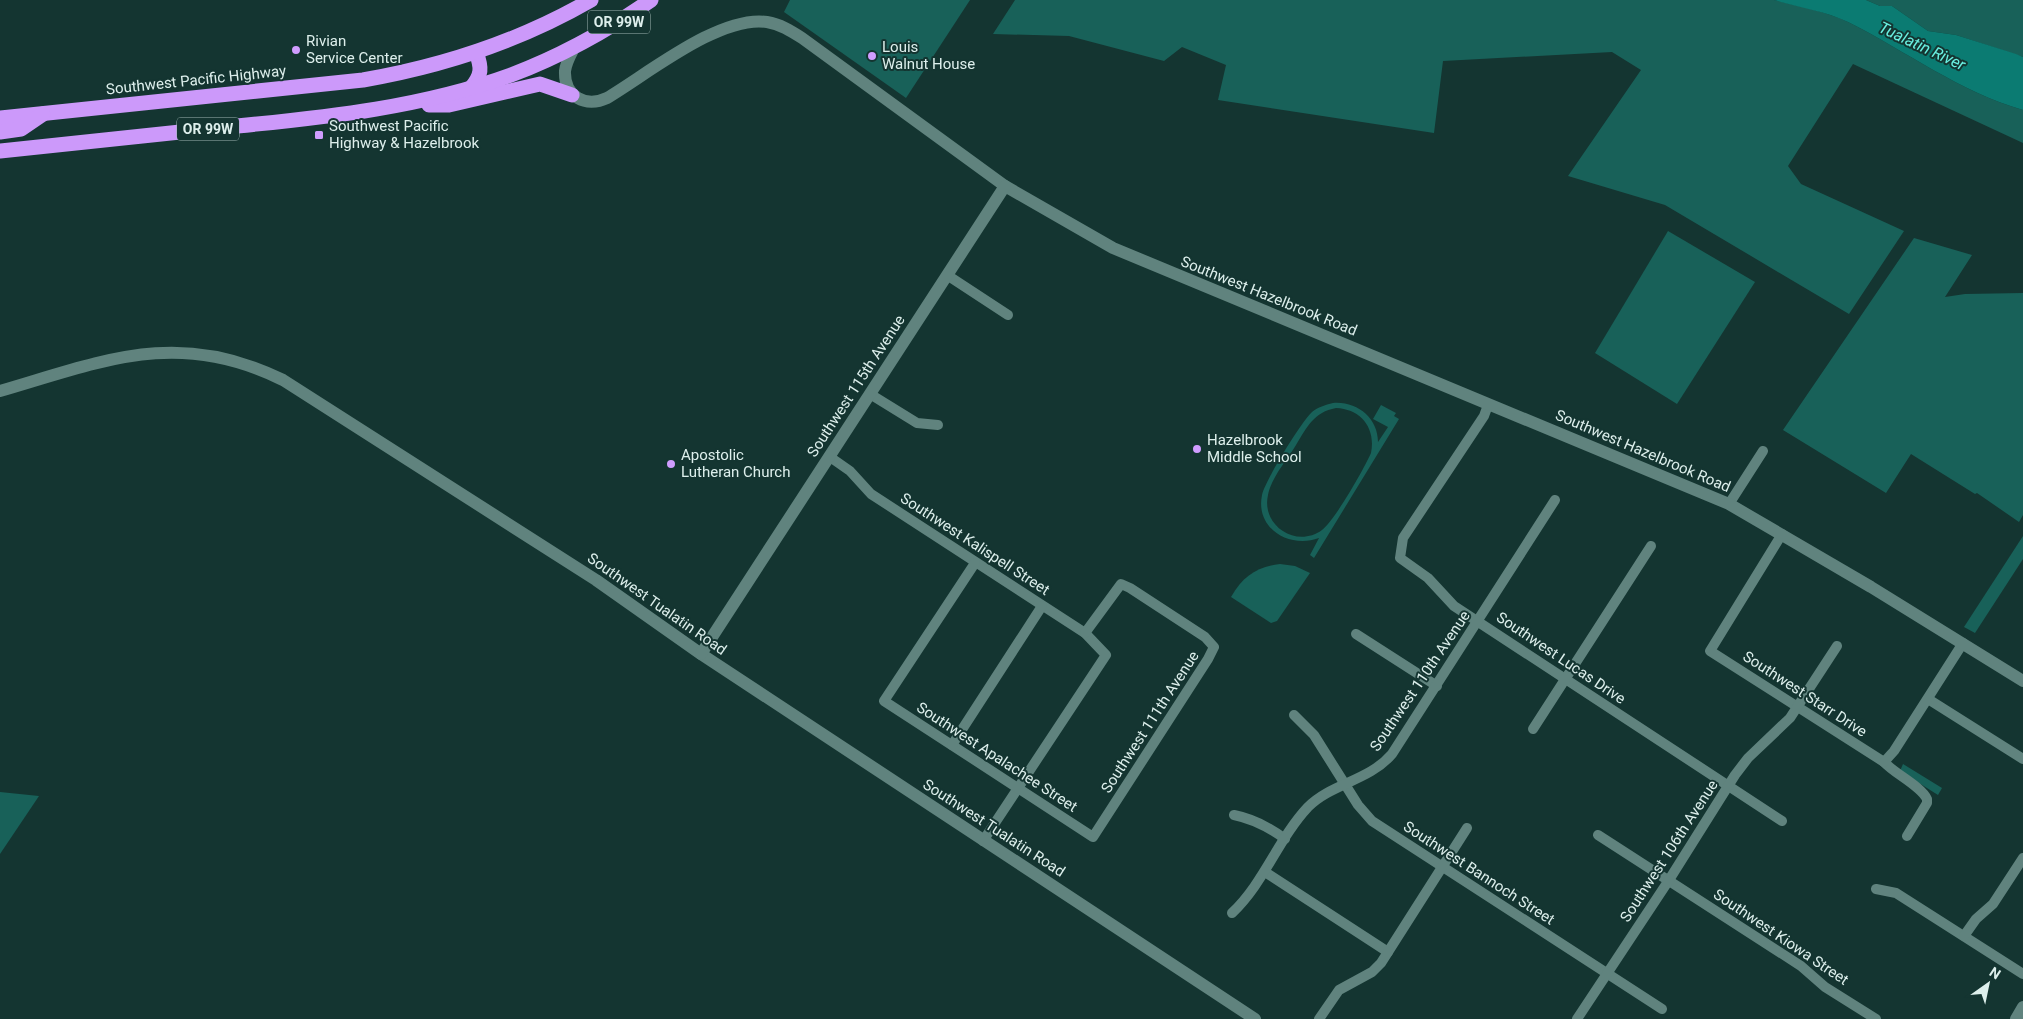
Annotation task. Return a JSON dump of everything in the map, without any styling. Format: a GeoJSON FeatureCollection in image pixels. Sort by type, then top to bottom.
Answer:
{"type":"FeatureCollection","features":[{"type":"Feature","properties":{"kind":"highway","name":"Southwest Pacific Highway"},"geometry":{"type":"LineString","coordinates":[[0,118],[363,80],[422,69],[476,52],[541,27],[591,0]]}},
{"type":"Feature","properties":{"kind":"highway","name":"OR 99W"},"geometry":{"type":"LineString","coordinates":[[0,151],[314,118],[415,102],[471,88],[513,74],[576,46],[618,22],[651,0]]}},
{"type":"Feature","properties":{"kind":"highway"},"geometry":{"type":"LineString","coordinates":[[471,88],[482,67],[476,52]]}},
{"type":"Feature","properties":{"kind":"highway"},"geometry":{"type":"LineString","coordinates":[[415,102],[436,106],[449,105],[540,84],[572,95]]}},
{"type":"Feature","properties":{"kind":"highway"},"geometry":{"type":"LineString","coordinates":[[0,132],[21,129],[45,114]]}},
{"type":"Feature","properties":{"kind":"street","name":"Southwest Hazelbrook Road"},"geometry":{"type":"LineString","coordinates":[[572,95],[589,103],[602,100],[720,29],[740,23],[767,22],[782,26],[802,38],[1005,186],[1034,205],[1131,257],[1729,504],[1964,643],[2023,681]]}},
{"type":"Feature","properties":{"kind":"street"},"geometry":{"type":"LineString","coordinates":[[572,95],[565,70],[576,46]]}},
{"type":"Feature","properties":{"kind":"street","name":"Southwest 115th Avenue"},"geometry":{"type":"LineString","coordinates":[[701,654],[1005,186]]}},
{"type":"Feature","properties":{"kind":"street"},"geometry":{"type":"LineString","coordinates":[[947,275],[1008,315]]}},
{"type":"Feature","properties":{"kind":"street","name":"Southwest Tualatin Road"},"geometry":{"type":"LineString","coordinates":[[0,391],[101,361],[159,352],[215,357],[267,372],[330,408],[596,580],[701,654],[1255,1019]]}},
{"type":"Feature","properties":{"kind":"street"},"geometry":{"type":"LineString","coordinates":[[870,394],[917,423],[938,425]]}},
{"type":"Feature","properties":{"kind":"street","name":"Southwest Lucas Drive"},"geometry":{"type":"LineString","coordinates":[[1488,404],[1484,416],[1403,538],[1400,558],[1428,578],[1454,606],[1782,821]]}},
{"type":"Feature","properties":{"kind":"street"},"geometry":{"type":"LineString","coordinates":[[1729,504],[1764,451]]}},
{"type":"Feature","properties":{"kind":"street","name":"Southwest Kalispell Street"},"geometry":{"type":"LineString","coordinates":[[830,457],[850,471],[871,494],[1085,633],[1106,655],[1018,788]]}},
{"type":"Feature","properties":{"kind":"street","name":"Southwest 110th Avenue"},"geometry":{"type":"LineString","coordinates":[[1232,912],[1245,900],[1308,808],[1330,791],[1364,777],[1384,763],[1437,686],[1555,500]]}},
{"type":"Feature","properties":{"kind":"street","name":"Southwest Starr Drive"},"geometry":{"type":"LineString","coordinates":[[1782,534],[1710,651],[1884,762],[1893,772],[1923,793],[1927,799],[1907,836]]}},
{"type":"Feature","properties":{"kind":"street"},"geometry":{"type":"LineString","coordinates":[[1533,729],[1651,546]]}},
{"type":"Feature","properties":{"kind":"street","name":"Southwest Apalachee Street"},"geometry":{"type":"LineString","coordinates":[[975,563],[884,701],[1094,837]]}},
{"type":"Feature","properties":{"kind":"street","name":"Southwest 111th Avenue"},"geometry":{"type":"LineString","coordinates":[[1085,633],[1121,584],[1189,626],[1210,641],[1214,647],[1094,837]]}},
{"type":"Feature","properties":{"kind":"street"},"geometry":{"type":"LineString","coordinates":[[952,745],[1042,606]]}},
{"type":"Feature","properties":{"kind":"street"},"geometry":{"type":"LineString","coordinates":[[1356,634],[1437,686]]}},
{"type":"Feature","properties":{"kind":"street"},"geometry":{"type":"LineString","coordinates":[[1884,762],[1894,751],[1964,643]]}},
{"type":"Feature","properties":{"kind":"street","name":"Southwest 106th Avenue"},"geometry":{"type":"LineString","coordinates":[[1577,1019],[1669,880],[1735,775],[1748,758],[1775,734],[1797,708],[1837,646]]}},
{"type":"Feature","properties":{"kind":"street"},"geometry":{"type":"LineString","coordinates":[[1928,698],[2023,759]]}},
{"type":"Feature","properties":{"kind":"street","name":"Southwest Bannoch Street"},"geometry":{"type":"LineString","coordinates":[[1294,715],[1314,735],[1358,805],[1372,821],[1662,1009]]}},
{"type":"Feature","properties":{"kind":"street"},"geometry":{"type":"LineString","coordinates":[[983,841],[1018,788]]}},
{"type":"Feature","properties":{"kind":"street"},"geometry":{"type":"LineString","coordinates":[[1234,815],[1249,818],[1268,827],[1285,839]]}},
{"type":"Feature","properties":{"kind":"street"},"geometry":{"type":"LineString","coordinates":[[1319,1019],[1338,990],[1372,972],[1388,952],[1467,828]]}},
{"type":"Feature","properties":{"kind":"street","name":"Southwest Kiowa Street"},"geometry":{"type":"LineString","coordinates":[[1598,835],[1801,966],[1825,986],[1876,1019]]}},
{"type":"Feature","properties":{"kind":"street"},"geometry":{"type":"LineString","coordinates":[[1964,936],[1976,918],[1993,904],[2023,858]]}},
{"type":"Feature","properties":{"kind":"street"},"geometry":{"type":"LineString","coordinates":[[1264,872],[1388,952]]}},
{"type":"Feature","properties":{"kind":"street"},"geometry":{"type":"LineString","coordinates":[[1876,889],[1896,893],[2023,974]]}},
{"type":"Feature","properties":{"kind":"street"},"geometry":{"type":"LineString","coordinates":[[2016,1019],[2023,1007]]}},
{"type":"Feature","properties":{"kind":"green space"},"geometry":{"type":"Polygon","coordinates":[[[790,0],[970,0],[906,98],[784,12],[790,0]]]}},
{"type":"Feature","properties":{"kind":"green space"},"geometry":{"type":"Polygon","coordinates":[[[1015,0],[1774,0],[1839,18],[1870,33],[1977,93],[2023,110],[2023,143],[1853,64],[1788,166],[1801,184],[1904,231],[1849,314],[1665,205],[1568,176],[1641,70],[1612,52],[1443,61],[1434,133],[1218,100],[1226,65],[1182,47],[1164,61],[1069,36],[993,34],[1015,0]]]}},
{"type":"Feature","properties":{"kind":"green space"},"geometry":{"type":"Polygon","coordinates":[[[1866,0],[2023,0],[2023,57],[1956,35],[1928,31],[1892,6],[1880,6],[1866,0]]]}},
{"type":"Feature","properties":{"kind":"green space"},"geometry":{"type":"Polygon","coordinates":[[[1668,231],[1755,282],[1677,404],[1595,353],[1668,231]]]}},
{"type":"Feature","properties":{"kind":"green space"},"geometry":{"type":"Polygon","coordinates":[[[1914,238],[1972,255],[1945,297],[1965,294],[2023,293],[2023,515],[2019,522],[1977,493],[1975,494],[1911,454],[1886,493],[1783,430],[1914,238]]]}},
{"type":"Feature","properties":{"kind":"green space"},"geometry":{"type":"Polygon","coordinates":[[[1333,403],[1350,405],[1364,413],[1374,426],[1378,442],[1388,427],[1373,419],[1381,405],[1396,413],[1394,416],[1399,419],[1314,558],[1310,555],[1319,538],[1297,541],[1277,533],[1264,518],[1261,507],[1262,495],[1276,465],[1307,418],[1312,412],[1322,406],[1333,403]],[[1336,408],[1328,410],[1312,421],[1272,482],[1267,506],[1275,524],[1283,531],[1302,537],[1322,530],[1349,494],[1371,453],[1372,444],[1369,428],[1359,416],[1345,409],[1336,408]]]}},
{"type":"Feature","properties":{"kind":"green space"},"geometry":{"type":"Polygon","coordinates":[[[2023,536],[2023,559],[1975,633],[1964,627],[2023,536]]]}},
{"type":"Feature","properties":{"kind":"green space"},"geometry":{"type":"Polygon","coordinates":[[[1280,564],[1295,566],[1310,573],[1277,621],[1271,623],[1231,597],[1240,583],[1251,574],[1264,567],[1280,564]]]}},
{"type":"Feature","properties":{"kind":"green space"},"geometry":{"type":"Polygon","coordinates":[[[1903,764],[1942,788],[1938,795],[1900,771],[1903,764]]]}},
{"type":"Feature","properties":{"kind":"green space"},"geometry":{"type":"Polygon","coordinates":[[[0,792],[39,796],[0,854],[0,792]]]}},
{"type":"Feature","properties":{"kind":"water","name":"Tualatin River"},"geometry":{"type":"Polygon","coordinates":[[[1774,0],[1866,0],[1880,6],[1892,6],[1928,31],[1956,35],[2023,57],[2023,110],[1977,93],[1955,82],[1870,33],[1839,18],[1774,0]]]}},
{"type":"Feature","properties":{"kind":"place","name":"Rivian Service Center"},"geometry":{"type":"Point","coordinates":[296,50]}},
{"type":"Feature","properties":{"kind":"place","name":"Louis Walnut House"},"geometry":{"type":"Point","coordinates":[872,56]}},
{"type":"Feature","properties":{"kind":"place","name":"Southwest Pacific Highway & Hazelbrook"},"geometry":{"type":"Point","coordinates":[319,135]}},
{"type":"Feature","properties":{"kind":"place","name":"Hazelbrook Middle School"},"geometry":{"type":"Point","coordinates":[1197,449]}},
{"type":"Feature","properties":{"kind":"place","name":"Apostolic Lutheran Church"},"geometry":{"type":"Point","coordinates":[671,464]}}]}
